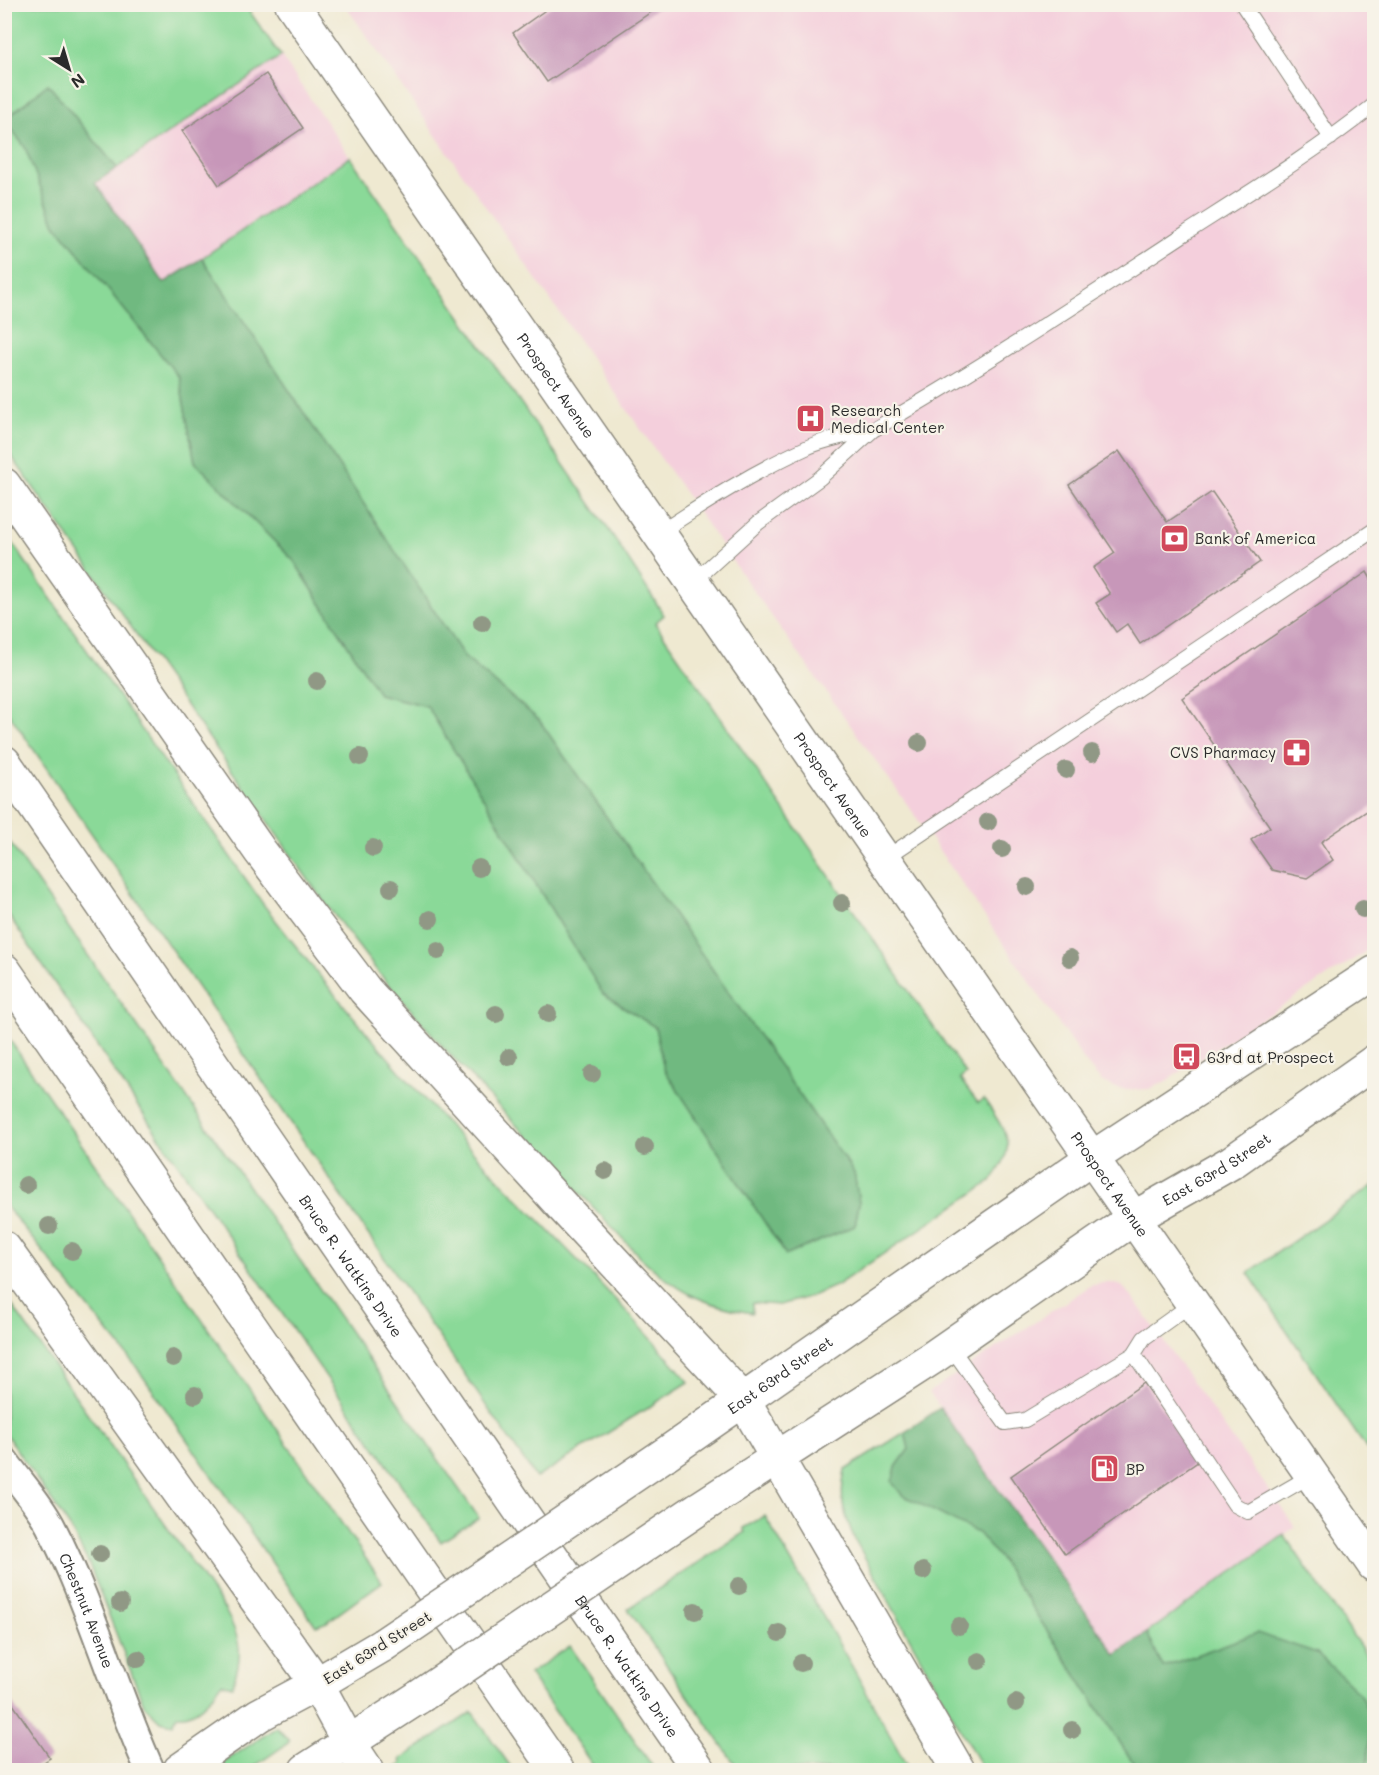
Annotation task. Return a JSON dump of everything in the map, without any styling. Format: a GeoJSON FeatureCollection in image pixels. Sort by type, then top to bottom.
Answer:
{"type":"FeatureCollection","features":[{"type":"Feature","properties":{"kind":"main road","name":"Prospect Avenue"},"geometry":{"type":"LineString","coordinates":[[292,4],[1374,1565]]}},
{"type":"Feature","properties":{"kind":"main road"},"geometry":{"type":"LineString","coordinates":[[4,485],[260,850],[365,990],[744,1401],[958,1770]]}},
{"type":"Feature","properties":{"kind":"main road","name":"Bruce R. Watkins Drive"},"geometry":{"type":"LineString","coordinates":[[4,762],[699,1770]]}},
{"type":"Feature","properties":{"kind":"main road"},"geometry":{"type":"LineString","coordinates":[[4,970],[557,1770]]}},
{"type":"Feature","properties":{"kind":"main road","name":"East 63rd Street"},"geometry":{"type":"LineString","coordinates":[[180,1770],[259,1715],[383,1645],[744,1401],[1092,1158],[1374,973]]}},
{"type":"Feature","properties":{"kind":"main road","name":"East 63rd Street"},"geometry":{"type":"LineString","coordinates":[[306,1770],[419,1697],[698,1509],[950,1346],[1134,1218],[1232,1162],[1374,1062]]}},
{"type":"Feature","properties":{"kind":"main road"},"geometry":{"type":"LineString","coordinates":[[4,1248],[317,1684],[349,1743],[367,1770]]}},
{"type":"Feature","properties":{"kind":"street","name":"Chestnut Avenue"},"geometry":{"type":"LineString","coordinates":[[4,1461],[49,1523],[92,1620],[130,1724],[150,1770]]}},
{"type":"Feature","properties":{"kind":"lane"},"geometry":{"type":"LineString","coordinates":[[1242,4],[1331,138]]}},
{"type":"Feature","properties":{"kind":"lane"},"geometry":{"type":"LineString","coordinates":[[693,582],[758,523],[827,472],[873,430],[1126,273],[1331,138],[1374,105]]}},
{"type":"Feature","properties":{"kind":"lane"},"geometry":{"type":"LineString","coordinates":[[659,533],[706,502],[808,447],[873,430]]}},
{"type":"Feature","properties":{"kind":"lane"},"geometry":{"type":"LineString","coordinates":[[884,859],[1374,530]]}},
{"type":"Feature","properties":{"kind":"lane"},"geometry":{"type":"LineString","coordinates":[[950,1346],[1005,1423],[1025,1420],[1134,1354],[1144,1338],[1193,1303]]}},
{"type":"Feature","properties":{"kind":"lane"},"geometry":{"type":"LineString","coordinates":[[1134,1354],[1235,1505],[1248,1512],[1312,1475]]}},
{"type":"Feature","properties":{"kind":"shaded area"},"geometry":{"type":"Polygon","coordinates":[[[345,5],[1374,5],[1374,946],[1163,1083],[1149,1089],[1128,1090],[1113,1087],[1101,1081],[1085,1062],[912,811],[745,579],[345,5]]]}},
{"type":"Feature","properties":{"kind":"shaded area"},"geometry":{"type":"Polygon","coordinates":[[[281,56],[350,157],[164,284],[95,183],[281,56]]]}},
{"type":"Feature","properties":{"kind":"shaded area"},"geometry":{"type":"Polygon","coordinates":[[[1102,1283],[1122,1286],[1133,1298],[1295,1527],[1116,1656],[929,1392],[1090,1286],[1102,1283]]]}},
{"type":"Feature","properties":{"kind":"green space"},"geometry":{"type":"Polygon","coordinates":[[[5,5],[245,5],[281,56],[117,168],[48,84],[5,119],[5,5]]]}},
{"type":"Feature","properties":{"kind":"green space"},"geometry":{"type":"Polygon","coordinates":[[[48,84],[117,168],[95,183],[164,283],[202,258],[465,658],[539,720],[854,1173],[859,1203],[855,1226],[786,1255],[664,1069],[655,1027],[603,994],[427,706],[379,694],[294,561],[195,462],[179,377],[55,224],[25,147],[5,120],[48,84]]]}},
{"type":"Feature","properties":{"kind":"green space"},"geometry":{"type":"Polygon","coordinates":[[[4,120],[25,147],[55,224],[179,377],[195,462],[294,561],[379,694],[427,706],[603,994],[655,1027],[664,1069],[786,1255],[855,1226],[859,1203],[854,1173],[539,720],[465,658],[202,258],[350,157],[613,536],[664,615],[655,623],[966,1074],[960,1079],[978,1103],[984,1099],[998,1121],[1006,1140],[1007,1149],[1005,1159],[990,1182],[837,1285],[812,1296],[779,1305],[752,1303],[752,1313],[734,1309],[691,1295],[666,1279],[640,1257],[443,1047],[378,972],[319,895],[5,447],[4,120]]]}},
{"type":"Feature","properties":{"kind":"green space"},"geometry":{"type":"Polygon","coordinates":[[[4,531],[263,904],[311,965],[436,1112],[634,1320],[689,1382],[536,1478],[5,708],[4,531]]]}},
{"type":"Feature","properties":{"kind":"green space"},"geometry":{"type":"Polygon","coordinates":[[[5,836],[479,1518],[441,1542],[135,1102],[5,910],[5,836]]]}},
{"type":"Feature","properties":{"kind":"green space"},"geometry":{"type":"Polygon","coordinates":[[[5,1033],[382,1582],[327,1622],[316,1626],[135,1365],[5,1205],[5,1033]]]}},
{"type":"Feature","properties":{"kind":"green space"},"geometry":{"type":"Polygon","coordinates":[[[1374,1185],[1374,1460],[1248,1273],[1374,1185]]]}},
{"type":"Feature","properties":{"kind":"green space"},"geometry":{"type":"Polygon","coordinates":[[[4,1294],[225,1610],[235,1630],[239,1656],[232,1686],[222,1683],[203,1705],[191,1713],[177,1715],[173,1724],[160,1721],[144,1705],[89,1564],[69,1526],[5,1433],[4,1294]]]}},
{"type":"Feature","properties":{"kind":"green space"},"geometry":{"type":"Polygon","coordinates":[[[940,1408],[1116,1655],[1147,1633],[1163,1667],[1257,1633],[1317,1653],[1359,1693],[1371,1717],[1367,1770],[1138,1770],[1001,1560],[978,1533],[902,1495],[892,1482],[896,1467],[909,1449],[905,1432],[940,1408]]]}},
{"type":"Feature","properties":{"kind":"green space"},"geometry":{"type":"Polygon","coordinates":[[[905,1432],[909,1449],[896,1467],[893,1482],[902,1495],[978,1533],[1001,1560],[1138,1770],[983,1770],[854,1538],[845,1512],[842,1489],[845,1470],[905,1432]]]}},
{"type":"Feature","properties":{"kind":"green space"},"geometry":{"type":"Polygon","coordinates":[[[765,1516],[909,1770],[739,1770],[628,1609],[745,1532],[743,1528],[765,1516]]]}},
{"type":"Feature","properties":{"kind":"green space"},"geometry":{"type":"Polygon","coordinates":[[[1284,1535],[1374,1666],[1374,1770],[1367,1770],[1371,1717],[1359,1693],[1257,1633],[1163,1667],[1147,1633],[1284,1535]]]}},
{"type":"Feature","properties":{"kind":"green space"},"geometry":{"type":"Polygon","coordinates":[[[570,1646],[655,1770],[596,1770],[529,1674],[570,1646]]]}},
{"type":"Feature","properties":{"kind":"green space"},"geometry":{"type":"Polygon","coordinates":[[[472,1712],[513,1770],[393,1770],[402,1764],[401,1759],[472,1712]]]}},
{"type":"Feature","properties":{"kind":"green space"},"geometry":{"type":"Polygon","coordinates":[[[277,1727],[289,1741],[288,1743],[249,1770],[212,1770],[277,1727]]]}},
{"type":"Feature","properties":{"kind":"building"},"geometry":{"type":"Polygon","coordinates":[[[554,4],[663,4],[547,82],[513,33],[554,4]]]}},
{"type":"Feature","properties":{"kind":"building"},"geometry":{"type":"Polygon","coordinates":[[[266,74],[303,128],[219,185],[182,131],[266,74]]]}},
{"type":"Feature","properties":{"kind":"building","name":"Bank of America"},"geometry":{"type":"Polygon","coordinates":[[[1119,451],[1167,522],[1212,492],[1260,562],[1140,644],[1127,624],[1116,632],[1096,603],[1110,594],[1093,568],[1115,553],[1069,485],[1119,451]]]}},
{"type":"Feature","properties":{"kind":"building","name":"CVS Pharmacy"},"geometry":{"type":"Polygon","coordinates":[[[1367,572],[1374,584],[1374,806],[1321,842],[1333,860],[1307,878],[1272,870],[1251,840],[1270,827],[1182,698],[1367,572]]]}},
{"type":"Feature","properties":{"kind":"building","name":"BP"},"geometry":{"type":"Polygon","coordinates":[[[1144,1383],[1199,1461],[1065,1554],[1011,1476],[1144,1383]]]}},
{"type":"Feature","properties":{"kind":"building"},"geometry":{"type":"Polygon","coordinates":[[[8,1697],[50,1758],[32,1770],[4,1770],[4,1699],[8,1697]]]}},
{"type":"Feature","properties":{"kind":"place","name":"Research Medical Center"},"geometry":{"type":"Point","coordinates":[810,419]}},
{"type":"Feature","properties":{"kind":"place","name":"Bank of America"},"geometry":{"type":"Point","coordinates":[1174,538]}},
{"type":"Feature","properties":{"kind":"place","name":"CVS Pharmacy"},"geometry":{"type":"Point","coordinates":[1297,752]}},
{"type":"Feature","properties":{"kind":"place","name":"63rd at Prospect"},"geometry":{"type":"Point","coordinates":[1186,1057]}},
{"type":"Feature","properties":{"kind":"place","name":"BP"},"geometry":{"type":"Point","coordinates":[1105,1469]}}]}
